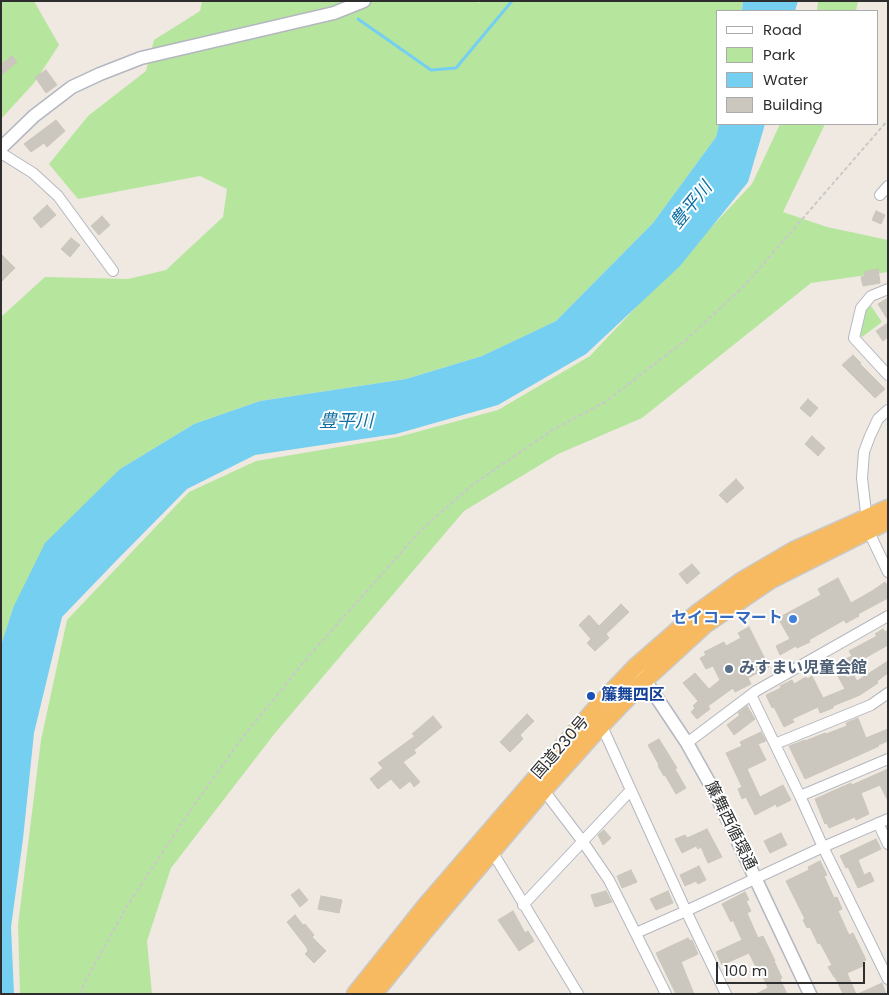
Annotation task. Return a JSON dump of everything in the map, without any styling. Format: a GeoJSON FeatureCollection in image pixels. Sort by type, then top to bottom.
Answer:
{"type":"FeatureCollection","features":[{"type":"Feature","properties":{"kind":"highway","name":"国道230号"},"geometry":{"type":"LineString","coordinates":[[598,718],[645,680],[705,626],[771,580],[867,524],[888,508]]}},
{"type":"Feature","properties":{"kind":"highway","name":"国道230号"},"geometry":{"type":"LineString","coordinates":[[374,994],[488,845],[598,718],[635,667],[697,613],[741,581],[794,550],[867,524],[888,521]]}},
{"type":"Feature","properties":{"kind":"highway","name":"国道230号"},"geometry":{"type":"LineString","coordinates":[[354,994],[426,906],[488,845]]}},
{"type":"Feature","properties":{"kind":"street"},"geometry":{"type":"LineString","coordinates":[[1,148],[34,116],[72,87],[100,74],[141,58],[334,13],[364,1]]}},
{"type":"Feature","properties":{"kind":"street"},"geometry":{"type":"LineString","coordinates":[[1,153],[33,173],[58,196],[113,271]]}},
{"type":"Feature","properties":{"kind":"street"},"geometry":{"type":"LineString","coordinates":[[880,195],[888,186]]}},
{"type":"Feature","properties":{"kind":"street"},"geometry":{"type":"LineString","coordinates":[[888,289],[871,296],[861,308],[854,338],[888,375]]}},
{"type":"Feature","properties":{"kind":"street"},"geometry":{"type":"LineString","coordinates":[[888,410],[878,419],[870,436],[864,452],[862,478],[867,524],[888,572]]}},
{"type":"Feature","properties":{"kind":"street"},"geometry":{"type":"LineString","coordinates":[[687,743],[751,695],[888,616]]}},
{"type":"Feature","properties":{"kind":"street","name":"簾舞西循環通"},"geometry":{"type":"LineString","coordinates":[[635,667],[687,743],[715,793],[810,994]]}},
{"type":"Feature","properties":{"kind":"street"},"geometry":{"type":"LineString","coordinates":[[775,744],[871,704],[888,693]]}},
{"type":"Feature","properties":{"kind":"street"},"geometry":{"type":"LineString","coordinates":[[751,695],[888,979]]}},
{"type":"Feature","properties":{"kind":"street"},"geometry":{"type":"LineString","coordinates":[[598,718],[726,994]]}},
{"type":"Feature","properties":{"kind":"street"},"geometry":{"type":"LineString","coordinates":[[800,796],[888,758]]}},
{"type":"Feature","properties":{"kind":"street"},"geometry":{"type":"LineString","coordinates":[[539,785],[583,842],[609,880],[666,994]]}},
{"type":"Feature","properties":{"kind":"street"},"geometry":{"type":"LineString","coordinates":[[523,904],[631,790]]}},
{"type":"Feature","properties":{"kind":"street"},"geometry":{"type":"LineString","coordinates":[[636,933],[883,821],[888,844]]}},
{"type":"Feature","properties":{"kind":"street"},"geometry":{"type":"LineString","coordinates":[[488,845],[578,994]]}},
{"type":"Feature","properties":{"kind":"path"},"geometry":{"type":"LineString","coordinates":[[80,994],[126,908],[242,738],[308,657],[422,529],[472,486],[554,429],[605,402],[686,340],[745,285],[888,120]]}},
{"type":"Feature","properties":{"kind":"green space"},"geometry":{"type":"Polygon","coordinates":[[[1,1],[34,1],[59,45],[34,83],[1,119],[1,1]]]}},
{"type":"Feature","properties":{"kind":"green space"},"geometry":{"type":"Polygon","coordinates":[[[202,1],[477,1],[479,3],[481,1],[743,1],[742,10],[716,10],[716,125],[719,125],[716,137],[653,223],[556,321],[482,356],[406,379],[260,401],[194,424],[120,469],[13,608],[1,645],[1,317],[45,277],[128,279],[166,270],[223,217],[227,189],[200,176],[78,199],[49,164],[88,116],[146,71],[154,40],[200,11],[202,1]]]}},
{"type":"Feature","properties":{"kind":"green space"},"geometry":{"type":"Polygon","coordinates":[[[818,1],[858,1],[856,10],[817,10],[818,1]]]}},
{"type":"Feature","properties":{"kind":"green space"},"geometry":{"type":"Polygon","coordinates":[[[780,125],[825,125],[783,212],[827,227],[888,240],[888,272],[811,283],[642,418],[558,454],[464,511],[275,733],[171,868],[147,941],[152,994],[20,994],[18,925],[41,740],[67,620],[189,492],[256,461],[398,437],[498,410],[590,356],[752,184],[780,125]]]}},
{"type":"Feature","properties":{"kind":"green space"},"geometry":{"type":"Polygon","coordinates":[[[871,306],[882,322],[862,337],[864,310],[871,306]]]}},
{"type":"Feature","properties":{"kind":"water"},"geometry":{"type":"Polygon","coordinates":[[[743,1],[798,1],[795,10],[742,10],[743,1]]]}},
{"type":"Feature","properties":{"kind":"water","name":"豊平川"},"geometry":{"type":"Polygon","coordinates":[[[719,125],[765,125],[748,182],[680,266],[586,354],[498,405],[396,434],[255,455],[187,489],[62,617],[34,733],[23,839],[11,927],[14,994],[1,994],[1,645],[13,608],[45,543],[120,469],[194,424],[260,401],[406,379],[482,356],[556,321],[653,223],[716,137],[719,125]]]}},
{"type":"Feature","properties":{"kind":"building"},"geometry":{"type":"Polygon","coordinates":[[[12,56],[17,62],[1,75],[1,65],[12,56]]]}},
{"type":"Feature","properties":{"kind":"building"},"geometry":{"type":"Polygon","coordinates":[[[46,70],[57,85],[46,93],[35,77],[46,70]]]}},
{"type":"Feature","properties":{"kind":"building"},"geometry":{"type":"Polygon","coordinates":[[[56,120],[65,131],[47,147],[44,143],[31,152],[24,144],[56,120]]]}},
{"type":"Feature","properties":{"kind":"building"},"geometry":{"type":"Polygon","coordinates":[[[47,205],[56,215],[41,228],[33,218],[47,205]]]}},
{"type":"Feature","properties":{"kind":"building"},"geometry":{"type":"Polygon","coordinates":[[[876,211],[885,215],[881,224],[872,220],[876,211]]]}},
{"type":"Feature","properties":{"kind":"building"},"geometry":{"type":"Polygon","coordinates":[[[102,216],[110,225],[99,235],[91,226],[102,216]]]}},
{"type":"Feature","properties":{"kind":"building"},"geometry":{"type":"Polygon","coordinates":[[[71,238],[80,245],[70,257],[61,249],[71,238]]]}},
{"type":"Feature","properties":{"kind":"building"},"geometry":{"type":"Polygon","coordinates":[[[1,254],[15,268],[1,282],[1,254]]]}},
{"type":"Feature","properties":{"kind":"building"},"geometry":{"type":"Polygon","coordinates":[[[878,269],[880,283],[863,286],[861,277],[865,276],[864,272],[878,269]]]}},
{"type":"Feature","properties":{"kind":"building"},"geometry":{"type":"Polygon","coordinates":[[[888,298],[888,320],[878,304],[888,298]]]}},
{"type":"Feature","properties":{"kind":"building"},"geometry":{"type":"Polygon","coordinates":[[[888,323],[888,337],[883,341],[876,331],[888,323]]]}},
{"type":"Feature","properties":{"kind":"building"},"geometry":{"type":"Polygon","coordinates":[[[853,355],[885,389],[875,398],[842,365],[853,355]]]}},
{"type":"Feature","properties":{"kind":"building"},"geometry":{"type":"Polygon","coordinates":[[[808,399],[818,408],[810,417],[800,408],[808,399]]]}},
{"type":"Feature","properties":{"kind":"building"},"geometry":{"type":"Polygon","coordinates":[[[812,436],[825,448],[818,456],[805,444],[812,436]]]}},
{"type":"Feature","properties":{"kind":"building"},"geometry":{"type":"Polygon","coordinates":[[[736,479],[744,488],[727,503],[719,495],[736,479]]]}},
{"type":"Feature","properties":{"kind":"building"},"geometry":{"type":"Polygon","coordinates":[[[692,564],[700,573],[687,584],[679,574],[692,564]]]}},
{"type":"Feature","properties":{"kind":"building"},"geometry":{"type":"Polygon","coordinates":[[[838,578],[851,603],[885,582],[888,587],[888,598],[858,614],[859,616],[846,623],[844,620],[809,640],[810,642],[797,648],[796,646],[780,655],[776,646],[790,639],[778,618],[821,595],[818,589],[838,578]]]}},
{"type":"Feature","properties":{"kind":"building"},"geometry":{"type":"Polygon","coordinates":[[[621,604],[629,612],[606,634],[609,638],[595,651],[587,643],[591,639],[579,625],[589,615],[599,626],[621,604]]]}},
{"type":"Feature","properties":{"kind":"building"},"geometry":{"type":"Polygon","coordinates":[[[749,627],[769,667],[748,678],[751,684],[735,692],[733,688],[708,706],[710,709],[697,719],[691,712],[695,708],[693,706],[698,701],[683,683],[695,673],[709,689],[720,680],[713,666],[706,669],[700,658],[706,655],[704,652],[724,642],[726,646],[741,638],[738,633],[749,627]]]}},
{"type":"Feature","properties":{"kind":"building"},"geometry":{"type":"Polygon","coordinates":[[[883,629],[885,632],[888,630],[888,645],[849,667],[857,681],[888,661],[888,673],[877,681],[878,683],[860,695],[833,706],[833,708],[820,713],[818,707],[792,719],[794,722],[784,727],[766,695],[792,680],[794,684],[806,677],[807,679],[812,676],[823,698],[845,689],[833,667],[852,656],[849,651],[877,636],[875,634],[883,629]]]}},
{"type":"Feature","properties":{"kind":"building"},"geometry":{"type":"Polygon","coordinates":[[[747,706],[755,719],[734,735],[727,725],[740,715],[738,713],[747,706]]]}},
{"type":"Feature","properties":{"kind":"building"},"geometry":{"type":"Polygon","coordinates":[[[527,714],[534,721],[520,735],[523,739],[510,752],[500,742],[527,714]]]}},
{"type":"Feature","properties":{"kind":"building"},"geometry":{"type":"Polygon","coordinates":[[[433,716],[442,727],[414,750],[416,753],[403,762],[420,782],[414,787],[410,781],[400,789],[391,779],[378,789],[370,779],[383,768],[378,763],[415,736],[412,734],[433,716]]]}},
{"type":"Feature","properties":{"kind":"building"},"geometry":{"type":"Polygon","coordinates":[[[858,718],[866,738],[888,729],[888,741],[805,779],[789,746],[847,726],[846,723],[858,718]]]}},
{"type":"Feature","properties":{"kind":"building"},"geometry":{"type":"Polygon","coordinates":[[[761,732],[766,741],[758,744],[766,760],[747,769],[760,797],[783,785],[791,800],[777,807],[776,804],[755,815],[746,797],[742,799],[738,789],[742,787],[726,753],[742,746],[740,742],[761,732]]]}},
{"type":"Feature","properties":{"kind":"building"},"geometry":{"type":"Polygon","coordinates":[[[659,739],[677,768],[675,769],[686,788],[676,794],[658,766],[648,745],[659,739]]]}},
{"type":"Feature","properties":{"kind":"building"},"geometry":{"type":"Polygon","coordinates":[[[888,769],[888,801],[880,785],[861,793],[869,814],[856,820],[855,817],[829,828],[827,823],[825,824],[815,799],[888,769]]]}},
{"type":"Feature","properties":{"kind":"building"},"geometry":{"type":"Polygon","coordinates":[[[707,829],[722,857],[708,863],[701,847],[698,849],[696,846],[682,853],[675,839],[685,835],[687,838],[707,829]]]}},
{"type":"Feature","properties":{"kind":"building"},"geometry":{"type":"Polygon","coordinates":[[[604,830],[611,838],[603,845],[598,835],[604,830]]]}},
{"type":"Feature","properties":{"kind":"building"},"geometry":{"type":"Polygon","coordinates":[[[781,833],[787,845],[770,853],[764,841],[781,833]]]}},
{"type":"Feature","properties":{"kind":"building"},"geometry":{"type":"Polygon","coordinates":[[[876,839],[881,849],[858,860],[864,875],[870,872],[874,881],[858,888],[848,867],[846,868],[840,856],[876,839]]]}},
{"type":"Feature","properties":{"kind":"building"},"geometry":{"type":"Polygon","coordinates":[[[820,861],[827,875],[824,876],[834,898],[837,897],[842,909],[838,911],[849,935],[853,933],[866,960],[862,962],[863,966],[847,973],[856,994],[843,994],[828,967],[832,965],[820,943],[818,944],[810,927],[807,928],[803,920],[805,919],[786,881],[809,870],[808,867],[820,861]]]}},
{"type":"Feature","properties":{"kind":"building"},"geometry":{"type":"Polygon","coordinates":[[[699,866],[706,880],[698,884],[696,881],[685,886],[680,875],[699,866]]]}},
{"type":"Feature","properties":{"kind":"building"},"geometry":{"type":"Polygon","coordinates":[[[631,870],[637,882],[622,888],[617,876],[631,870]]]}},
{"type":"Feature","properties":{"kind":"building"},"geometry":{"type":"Polygon","coordinates":[[[299,889],[308,900],[300,907],[291,895],[299,889]]]}},
{"type":"Feature","properties":{"kind":"building"},"geometry":{"type":"Polygon","coordinates":[[[606,891],[612,902],[595,907],[591,895],[606,891]]]}},
{"type":"Feature","properties":{"kind":"building"},"geometry":{"type":"Polygon","coordinates":[[[668,891],[673,903],[656,910],[650,899],[668,891]]]}},
{"type":"Feature","properties":{"kind":"building"},"geometry":{"type":"Polygon","coordinates":[[[745,892],[749,900],[746,901],[751,911],[747,913],[758,938],[763,936],[775,961],[787,994],[756,994],[768,988],[759,968],[757,969],[749,953],[722,965],[716,952],[742,940],[733,920],[731,922],[722,904],[745,892]]]}},
{"type":"Feature","properties":{"kind":"building"},"geometry":{"type":"Polygon","coordinates":[[[321,896],[342,900],[339,913],[318,909],[321,896]]]}},
{"type":"Feature","properties":{"kind":"building"},"geometry":{"type":"Polygon","coordinates":[[[513,911],[525,933],[528,931],[534,941],[519,951],[498,920],[513,911]]]}},
{"type":"Feature","properties":{"kind":"building"},"geometry":{"type":"Polygon","coordinates":[[[295,915],[303,925],[305,924],[314,935],[312,937],[326,951],[314,963],[305,954],[308,951],[307,948],[287,922],[295,915]]]}},
{"type":"Feature","properties":{"kind":"building"},"geometry":{"type":"Polygon","coordinates":[[[688,938],[690,941],[692,940],[698,954],[681,962],[694,994],[676,994],[656,953],[688,938]]]}},
{"type":"Feature","properties":{"kind":"building"},"geometry":{"type":"Polygon","coordinates":[[[882,983],[886,994],[858,994],[882,983]]]}},
{"type":"Feature","properties":{"kind":"waterway"},"geometry":{"type":"LineString","coordinates":[[358,19],[431,70],[456,68],[512,1]]}},
{"type":"Feature","properties":{"kind":"place","name":"セイコーマート"},"geometry":{"type":"Point","coordinates":[793,619]}},
{"type":"Feature","properties":{"kind":"place","name":"みすまい児童会館"},"geometry":{"type":"Point","coordinates":[729,669]}},
{"type":"Feature","properties":{"kind":"place","name":"簾舞四区"},"geometry":{"type":"Point","coordinates":[591,696]}}]}
